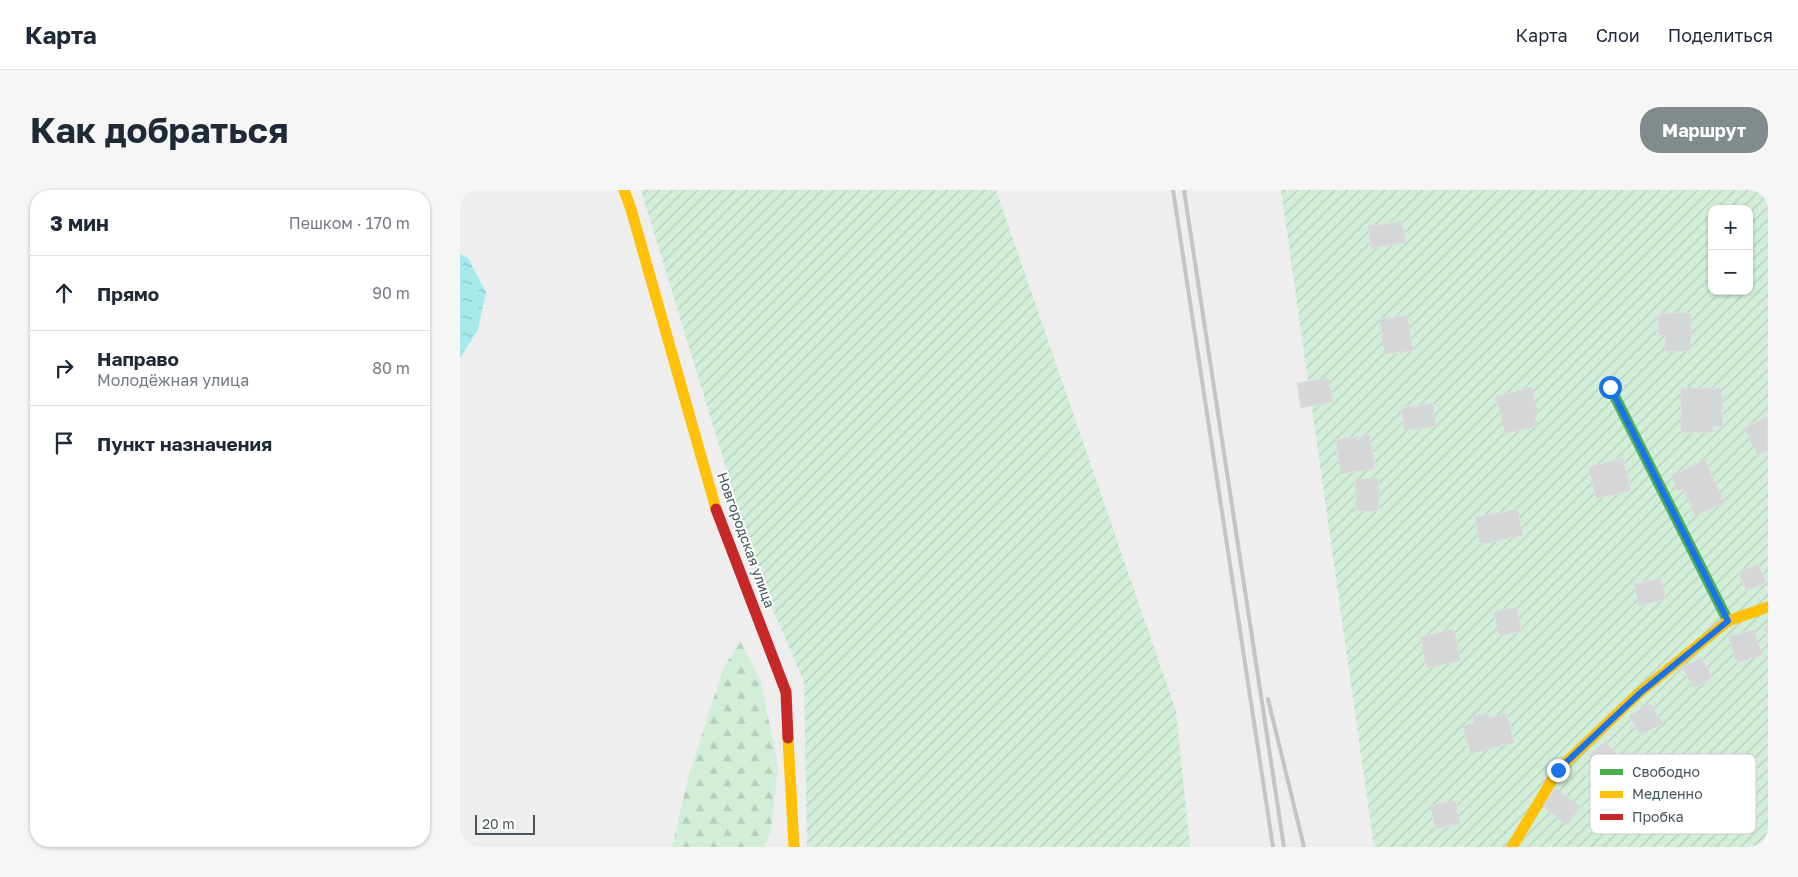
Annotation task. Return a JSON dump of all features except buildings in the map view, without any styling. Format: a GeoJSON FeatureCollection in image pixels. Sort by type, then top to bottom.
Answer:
{"type":"FeatureCollection","features":[{"type":"Feature","properties":{"kind":"street","name":"Новгородская улица"},"geometry":{"type":"LineString","coordinates":[[624,190],[717,513],[786,692],[794,847]]}},
{"type":"Feature","properties":{"kind":"street"},"geometry":{"type":"LineString","coordinates":[[1610,387],[1728,621]]}},
{"type":"Feature","properties":{"kind":"street"},"geometry":{"type":"LineString","coordinates":[[1512,847],[1558,770],[1640,693],[1728,621],[1768,607]]}},
{"type":"Feature","properties":{"kind":"green space"},"geometry":{"type":"Polygon","coordinates":[[[641,190],[996,190],[1176,711],[1190,847],[807,847],[804,681],[762,586],[641,190]]]}},
{"type":"Feature","properties":{"kind":"green space"},"geometry":{"type":"Polygon","coordinates":[[[1281,190],[1768,190],[1768,847],[1374,847],[1281,190]]]}},
{"type":"Feature","properties":{"kind":"green space"},"geometry":{"type":"Polygon","coordinates":[[[740,641],[760,678],[778,765],[771,832],[764,847],[672,847],[688,778],[723,669],[740,641]]]}},
{"type":"Feature","properties":{"kind":"water"},"geometry":{"type":"Polygon","coordinates":[[[460,254],[468,258],[486,292],[478,330],[460,358],[460,254]]]}},
{"type":"Feature","properties":{"kind":"railway"},"geometry":{"type":"LineString","coordinates":[[1173,190],[1273,847]]}},
{"type":"Feature","properties":{"kind":"railway"},"geometry":{"type":"LineString","coordinates":[[1184,190],[1284,847]]}},
{"type":"Feature","properties":{"kind":"railway"},"geometry":{"type":"LineString","coordinates":[[1268,699],[1304,847]]}},
{"type":"Feature","properties":{"kind":"traffic: fast"},"geometry":{"type":"LineString","coordinates":[[1610,387],[1728,621]]}},
{"type":"Feature","properties":{"kind":"traffic: slow"},"geometry":{"type":"LineString","coordinates":[[624,190],[716,509]]}},
{"type":"Feature","properties":{"kind":"traffic: slow"},"geometry":{"type":"LineString","coordinates":[[1512,847],[1558,770],[1639,693],[1728,621],[1768,607]]}},
{"type":"Feature","properties":{"kind":"traffic: slow"},"geometry":{"type":"LineString","coordinates":[[788,738],[794,847]]}},
{"type":"Feature","properties":{"kind":"traffic: jam"},"geometry":{"type":"LineString","coordinates":[[716,509],[786,692],[788,738]]}},
{"type":"Feature","properties":{"kind":"route"},"geometry":{"type":"LineString","coordinates":[[1558,770],[1640,693],[1728,621],[1610,387]]}}]}
